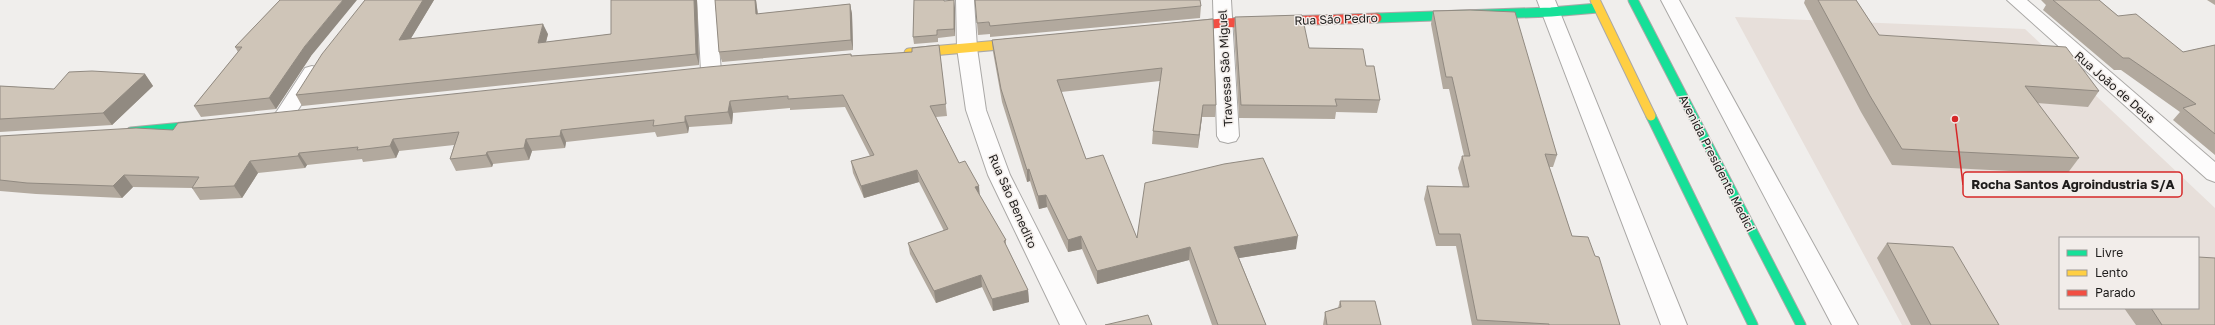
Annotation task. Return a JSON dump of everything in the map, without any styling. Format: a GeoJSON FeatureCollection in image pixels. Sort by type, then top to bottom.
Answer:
{"type":"FeatureCollection","features":[{"type":"Feature","properties":{"kind":"main road","name":"Avenida Presidente Medici"},"geometry":{"type":"LineString","coordinates":[[1633,0],[1801,325]]}},
{"type":"Feature","properties":{"kind":"main road"},"geometry":{"type":"LineString","coordinates":[[1597,4],[1753,325]]}},
{"type":"Feature","properties":{"kind":"main road","name":"Rua São Pedro"},"geometry":{"type":"LineString","coordinates":[[1176,28],[1222,23],[1597,4]]}},
{"type":"Feature","properties":{"kind":"main road"},"geometry":{"type":"LineString","coordinates":[[897,54],[1029,42]]}},
{"type":"Feature","properties":{"kind":"main road"},"geometry":{"type":"LineString","coordinates":[[124,132],[216,123]]}},
{"type":"Feature","properties":{"kind":"street"},"geometry":{"type":"LineString","coordinates":[[706,0],[711,71]]}},
{"type":"Feature","properties":{"kind":"street","name":"Rua São Benedito"},"geometry":{"type":"LineString","coordinates":[[964,0],[967,48],[976,110],[999,175],[1073,325]]}},
{"type":"Feature","properties":{"kind":"street","name":"Travessa São Miguel"},"geometry":{"type":"LineString","coordinates":[[1222,0],[1228,136]]}},
{"type":"Feature","properties":{"kind":"street"},"geometry":{"type":"LineString","coordinates":[[1670,0],[1845,325]]}},
{"type":"Feature","properties":{"kind":"street","name":"Rua João de Deus"},"geometry":{"type":"LineString","coordinates":[[2016,0],[2215,174]]}},
{"type":"Feature","properties":{"kind":"street"},"geometry":{"type":"LineString","coordinates":[[1548,6],[1674,325]]}},
{"type":"Feature","properties":{"kind":"street"},"geometry":{"type":"LineString","coordinates":[[287,116],[324,55]]}},
{"type":"Feature","properties":{"kind":"shaded area"},"geometry":{"type":"Polygon","coordinates":[[[1735,17],[2025,29],[2215,208],[2215,325],[1902,325],[1735,17]]]}},
{"type":"Feature","properties":{"kind":"building"},"geometry":{"type":"Polygon","coordinates":[[[280,0],[343,0],[305,46],[269,98],[194,106],[242,47],[235,47],[280,0]]]}},
{"type":"Feature","properties":{"kind":"building"},"geometry":{"type":"Polygon","coordinates":[[[365,0],[423,0],[399,40],[543,24],[538,43],[611,34],[611,0],[694,0],[696,54],[296,95],[322,54],[365,0]]]}},
{"type":"Feature","properties":{"kind":"building"},"geometry":{"type":"Polygon","coordinates":[[[715,0],[755,0],[756,14],[850,4],[851,40],[719,52],[715,0]]]}},
{"type":"Feature","properties":{"kind":"building"},"geometry":{"type":"Polygon","coordinates":[[[914,0],[954,0],[954,29],[937,30],[937,35],[913,37],[914,0]]]}},
{"type":"Feature","properties":{"kind":"building"},"geometry":{"type":"Polygon","coordinates":[[[975,0],[1200,0],[1201,6],[990,26],[989,22],[977,23],[975,0]]]}},
{"type":"Feature","properties":{"kind":"building"},"geometry":{"type":"Polygon","coordinates":[[[1818,0],[1856,0],[1879,35],[2066,47],[2099,91],[2025,86],[2079,158],[1902,149],[1870,96],[1818,0]]]}},
{"type":"Feature","properties":{"kind":"building"},"geometry":{"type":"Polygon","coordinates":[[[2053,0],[2099,0],[2118,16],[2136,14],[2183,52],[2215,45],[2215,134],[2183,108],[2196,104],[2129,58],[2123,58],[2053,0]]]}},
{"type":"Feature","properties":{"kind":"building"},"geometry":{"type":"Polygon","coordinates":[[[1470,10],[1515,12],[1557,155],[1545,154],[1572,236],[1588,237],[1595,256],[1599,257],[1620,325],[1549,325],[1477,320],[1460,234],[1439,234],[1427,186],[1469,187],[1462,156],[1470,156],[1452,77],[1446,77],[1433,11],[1470,10]]]}},
{"type":"Feature","properties":{"kind":"building"},"geometry":{"type":"Polygon","coordinates":[[[1302,15],[1309,48],[1363,49],[1366,66],[1374,66],[1380,100],[1335,99],[1337,106],[1241,105],[1235,17],[1302,15]]]}},
{"type":"Feature","properties":{"kind":"building"},"geometry":{"type":"Polygon","coordinates":[[[1213,19],[1216,105],[1203,105],[1199,135],[1153,131],[1162,68],[1057,80],[1086,159],[1103,155],[1137,238],[1145,183],[1224,164],[1263,158],[1298,236],[1234,247],[1266,325],[1218,325],[1190,247],[1097,271],[1081,236],[1068,240],[1046,195],[1038,196],[1029,169],[1027,170],[1001,89],[992,40],[1213,19]]]}},
{"type":"Feature","properties":{"kind":"building"},"geometry":{"type":"Polygon","coordinates":[[[939,45],[946,104],[930,106],[959,163],[965,161],[979,186],[975,187],[1006,240],[1004,241],[1028,290],[992,299],[981,275],[934,291],[908,243],[948,229],[917,170],[861,186],[851,161],[874,155],[843,95],[788,99],[788,96],[730,101],[728,112],[685,116],[685,122],[653,126],[654,120],[561,130],[560,136],[526,139],[524,148],[487,152],[486,155],[450,159],[459,132],[393,139],[390,146],[357,150],[358,147],[299,153],[298,156],[250,161],[234,186],[192,188],[199,177],[124,175],[113,186],[27,183],[0,180],[0,136],[136,128],[173,130],[178,123],[708,67],[851,54],[851,56],[912,52],[912,48],[939,45]]]}},
{"type":"Feature","properties":{"kind":"building"},"geometry":{"type":"Polygon","coordinates":[[[92,71],[145,74],[103,113],[0,119],[0,86],[54,89],[69,72],[92,71]]]}},
{"type":"Feature","properties":{"kind":"building"},"geometry":{"type":"Polygon","coordinates":[[[1887,243],[1953,247],[1999,325],[1931,325],[1887,243]]]}},
{"type":"Feature","properties":{"kind":"building"},"geometry":{"type":"Polygon","coordinates":[[[2199,257],[2215,258],[2215,325],[2162,325],[2152,309],[2199,309],[2199,257]]]}},
{"type":"Feature","properties":{"kind":"building"},"geometry":{"type":"Polygon","coordinates":[[[1340,301],[1375,301],[1381,325],[1327,325],[1325,312],[1341,307],[1340,301]]]}},
{"type":"Feature","properties":{"kind":"building"},"geometry":{"type":"Polygon","coordinates":[[[1148,315],[1152,325],[1105,325],[1148,315]]]}},
{"type":"Feature","properties":{"kind":"traffic: fast"},"geometry":{"type":"LineString","coordinates":[[1633,0],[1801,325]]}},
{"type":"Feature","properties":{"kind":"traffic: fast"},"geometry":{"type":"LineString","coordinates":[[1377,18],[1551,12],[1598,8]]}},
{"type":"Feature","properties":{"kind":"traffic: fast"},"geometry":{"type":"LineString","coordinates":[[1651,116],[1753,325]]}},
{"type":"Feature","properties":{"kind":"traffic: fast"},"geometry":{"type":"LineString","coordinates":[[131,132],[204,125]]}},
{"type":"Feature","properties":{"kind":"traffic: slow"},"geometry":{"type":"LineString","coordinates":[[1595,0],[1651,116]]}},
{"type":"Feature","properties":{"kind":"traffic: slow"},"geometry":{"type":"LineString","coordinates":[[909,53],[1022,43]]}},
{"type":"Feature","properties":{"kind":"traffic: jam"},"geometry":{"type":"LineString","coordinates":[[1184,27],[1222,23],[1377,18]]}},
{"type":"Feature","properties":{"kind":"place","name":"Rocha Santos Agroindustria S/A"},"geometry":{"type":"Point","coordinates":[1955,119]}}]}
